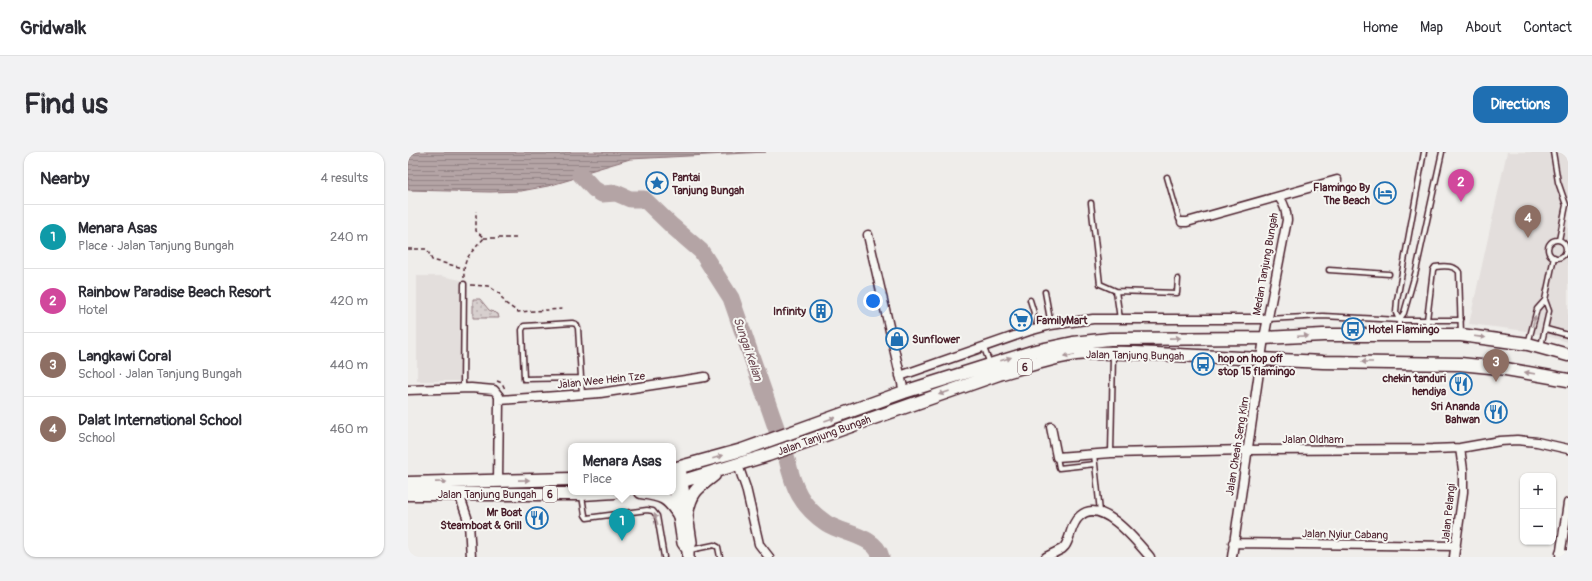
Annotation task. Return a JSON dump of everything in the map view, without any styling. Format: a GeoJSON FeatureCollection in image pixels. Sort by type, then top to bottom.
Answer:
{"type":"FeatureCollection","features":[{"type":"Feature","properties":{"kind":"main road","name":"Jalan Tanjung Bungah"},"geometry":{"type":"LineString","coordinates":[[676,477],[764,442],[904,392],[1035,350],[1072,343],[1110,339],[1264,338],[1322,335],[1427,334],[1461,335],[1528,344],[1568,355]]}},
{"type":"Feature","properties":{"kind":"main road","name":"Jalan Tanjung Bungah"},"geometry":{"type":"LineString","coordinates":[[676,477],[720,470],[738,465],[916,402],[1033,364],[1077,354],[1113,353],[1262,358],[1323,362],[1460,364],[1500,368],[1568,380]]}},
{"type":"Feature","properties":{"kind":"main road"},"geometry":{"type":"LineString","coordinates":[[659,495],[664,497],[683,514],[692,495],[698,488],[720,470]]}},
{"type":"Feature","properties":{"kind":"main road","name":"Jalan Tanjung Bungah"},"geometry":{"type":"LineString","coordinates":[[408,494],[459,494],[498,481],[568,479]]}},
{"type":"Feature","properties":{"kind":"main road","name":"Jalan Tanjung Bungah"},"geometry":{"type":"LineString","coordinates":[[408,483],[568,493]]}},
{"type":"Feature","properties":{"kind":"street","name":"Medan Tanjung Bungah"},"geometry":{"type":"LineString","coordinates":[[1182,222],[1187,222],[1337,180]]}},
{"type":"Feature","properties":{"kind":"street","name":"Medan Tanjung Bungah"},"geometry":{"type":"LineString","coordinates":[[1264,338],[1287,220],[1284,203],[1279,197]]}},
{"type":"Feature","properties":{"kind":"street"},"geometry":{"type":"LineString","coordinates":[[868,235],[904,392]]}},
{"type":"Feature","properties":{"kind":"street"},"geometry":{"type":"LineString","coordinates":[[900,376],[984,348],[1029,331],[1051,325],[1093,319],[1267,319]]}},
{"type":"Feature","properties":{"kind":"street","name":"Jalan Cheah Seng Kim"},"geometry":{"type":"LineString","coordinates":[[1232,557],[1264,338]]}},
{"type":"Feature","properties":{"kind":"street","name":"Jalan Wee Hein Tze"},"geometry":{"type":"LineString","coordinates":[[499,400],[600,393],[705,377]]}},
{"type":"Feature","properties":{"kind":"street"},"geometry":{"type":"LineString","coordinates":[[408,390],[494,390],[499,400],[498,481]]}},
{"type":"Feature","properties":{"kind":"street"},"geometry":{"type":"LineString","coordinates":[[1051,427],[1056,457]]}},
{"type":"Feature","properties":{"kind":"street","name":"Jalan Oldham"},"geometry":{"type":"LineString","coordinates":[[1056,457],[1111,453],[1247,450],[1409,450],[1460,448],[1500,441],[1517,440],[1537,442],[1568,449]]}},
{"type":"Feature","properties":{"kind":"street","name":"Jalan Pelangi"},"geometry":{"type":"LineString","coordinates":[[1454,557],[1464,492],[1460,448]]}},
{"type":"Feature","properties":{"kind":"street"},"geometry":{"type":"LineString","coordinates":[[738,465],[746,488],[759,544],[769,557]]}},
{"type":"Feature","properties":{"kind":"street"},"geometry":{"type":"LineString","coordinates":[[676,477],[683,514],[691,542],[688,554]]}},
{"type":"Feature","properties":{"kind":"street"},"geometry":{"type":"LineString","coordinates":[[459,494],[470,523],[471,557]]}},
{"type":"Feature","properties":{"kind":"street"},"geometry":{"type":"LineString","coordinates":[[1562,555],[1568,503]]}},
{"type":"Feature","properties":{"kind":"street"},"geometry":{"type":"LineString","coordinates":[[1046,557],[1065,546],[1076,520],[1080,516],[1084,513],[1100,512],[1127,530],[1150,557]]}},
{"type":"Feature","properties":{"kind":"street","name":"Jalan Nyiur Cabang"},"geometry":{"type":"LineString","coordinates":[[1233,543],[1456,546]]}},
{"type":"Feature","properties":{"kind":"lane"},"geometry":{"type":"LineString","coordinates":[[1399,335],[1399,320],[1396,313],[1397,300],[1424,152]]}},
{"type":"Feature","properties":{"kind":"lane"},"geometry":{"type":"LineString","coordinates":[[1399,320],[1404,313],[1416,271],[1442,152]]}},
{"type":"Feature","properties":{"kind":"lane"},"geometry":{"type":"LineString","coordinates":[[1553,152],[1558,182],[1567,206],[1559,240]]}},
{"type":"Feature","properties":{"kind":"lane"},"geometry":{"type":"LineString","coordinates":[[1167,177],[1182,222]]}},
{"type":"Feature","properties":{"kind":"lane"},"geometry":{"type":"LineString","coordinates":[[1091,203],[1100,284],[1116,291],[1177,293],[1178,279]]}},
{"type":"Feature","properties":{"kind":"lane"},"geometry":{"type":"LineString","coordinates":[[1559,240],[1566,246],[1566,252],[1560,257],[1554,256],[1549,250],[1550,245],[1554,241],[1559,240]]}},
{"type":"Feature","properties":{"kind":"lane"},"geometry":{"type":"LineString","coordinates":[[1528,344],[1537,309],[1545,300],[1554,256]]}},
{"type":"Feature","properties":{"kind":"lane"},"geometry":{"type":"LineString","coordinates":[[1427,334],[1427,320],[1433,270],[1438,266],[1457,269],[1459,272],[1461,335]]}},
{"type":"Feature","properties":{"kind":"lane"},"geometry":{"type":"LineString","coordinates":[[1329,270],[1389,274]]}},
{"type":"Feature","properties":{"kind":"lane"},"geometry":{"type":"LineString","coordinates":[[463,389],[464,284]]}},
{"type":"Feature","properties":{"kind":"lane"},"geometry":{"type":"LineString","coordinates":[[1116,291],[1120,320]]}},
{"type":"Feature","properties":{"kind":"lane"},"geometry":{"type":"LineString","coordinates":[[1045,292],[1051,325]]}},
{"type":"Feature","properties":{"kind":"lane"},"geometry":{"type":"LineString","coordinates":[[1029,331],[1034,313],[1030,300]]}},
{"type":"Feature","properties":{"kind":"lane"},"geometry":{"type":"LineString","coordinates":[[1541,347],[1549,311],[1545,300]]}},
{"type":"Feature","properties":{"kind":"lane"},"geometry":{"type":"LineString","coordinates":[[1267,319],[1323,316],[1399,320],[1461,320]]}},
{"type":"Feature","properties":{"kind":"lane"},"geometry":{"type":"LineString","coordinates":[[581,378],[524,379],[522,330],[524,326],[576,324],[578,328],[582,394]]}},
{"type":"Feature","properties":{"kind":"lane"},"geometry":{"type":"LineString","coordinates":[[1546,329],[1568,335]]}},
{"type":"Feature","properties":{"kind":"lane"},"geometry":{"type":"LineString","coordinates":[[984,348],[990,364]]}},
{"type":"Feature","properties":{"kind":"lane"},"geometry":{"type":"LineString","coordinates":[[1111,453],[1113,353]]}},
{"type":"Feature","properties":{"kind":"lane"},"geometry":{"type":"LineString","coordinates":[[1094,454],[1100,512]]}},
{"type":"Feature","properties":{"kind":"lane"},"geometry":{"type":"LineString","coordinates":[[1056,457],[1059,468],[1095,464]]}},
{"type":"Feature","properties":{"kind":"lane"},"geometry":{"type":"LineString","coordinates":[[582,495],[585,515],[587,518],[647,510],[653,511],[657,516],[664,557]]}},
{"type":"Feature","properties":{"kind":"lane"},"geometry":{"type":"LineString","coordinates":[[688,554],[714,545],[718,547],[720,557]]}},
{"type":"Feature","properties":{"kind":"path"},"geometry":{"type":"LineString","coordinates":[[476,211],[476,231],[484,238],[517,238]]}},
{"type":"Feature","properties":{"kind":"path"},"geometry":{"type":"LineString","coordinates":[[484,238],[477,247],[469,253],[464,268],[464,284],[488,286],[499,293],[506,303],[518,312],[563,309]]}},
{"type":"Feature","properties":{"kind":"path"},"geometry":{"type":"LineString","coordinates":[[408,249],[427,249],[432,260],[464,268]]}},
{"type":"Feature","properties":{"kind":"shaded area"},"geometry":{"type":"Polygon","coordinates":[[[408,152],[766,152],[630,159],[580,174],[572,179],[548,186],[521,191],[490,192],[408,190],[408,152]]]}},
{"type":"Feature","properties":{"kind":"shaded area"},"geometry":{"type":"Polygon","coordinates":[[[1507,152],[1568,152],[1568,342],[1527,331],[1469,324],[1507,152]]]}},
{"type":"Feature","properties":{"kind":"shaded area"},"geometry":{"type":"Polygon","coordinates":[[[417,276],[441,276],[461,280],[461,381],[417,381],[417,276]]]}},
{"type":"Feature","properties":{"kind":"shaded area"},"geometry":{"type":"Polygon","coordinates":[[[473,299],[480,299],[489,310],[498,314],[499,318],[473,318],[473,299]]]}},
{"type":"Feature","properties":{"kind":"waterway","name":"Sungai Kelian"},"geometry":{"type":"LineString","coordinates":[[580,174],[594,189],[602,194],[616,193],[630,199],[644,199],[701,251],[731,298],[799,495],[817,517],[833,527],[865,539],[878,550],[881,557]]}},
{"type":"Feature","properties":{"kind":"place","name":"Pantai Tanjung Bungah"},"geometry":{"type":"Point","coordinates":[657,183]}},
{"type":"Feature","properties":{"kind":"place","name":"Flamingo By The Beach"},"geometry":{"type":"Point","coordinates":[1385,193]}},
{"type":"Feature","properties":{"kind":"place","name":"Rainbow Paradise Beach Resort"},"geometry":{"type":"Point","coordinates":[1461,202]}},
{"type":"Feature","properties":{"kind":"place","name":"Dalat International School"},"geometry":{"type":"Point","coordinates":[1528,238]}},
{"type":"Feature","properties":{"kind":"place","name":"Infinity"},"geometry":{"type":"Point","coordinates":[821,311]}},
{"type":"Feature","properties":{"kind":"place","name":"FamilyMart"},"geometry":{"type":"Point","coordinates":[1021,320]}},
{"type":"Feature","properties":{"kind":"place","name":"Hotel Flamingo"},"geometry":{"type":"Point","coordinates":[1353,329]}},
{"type":"Feature","properties":{"kind":"place","name":"Sunflower"},"geometry":{"type":"Point","coordinates":[897,339]}},
{"type":"Feature","properties":{"kind":"place","name":"hop on hop off stop 15 flamingo"},"geometry":{"type":"Point","coordinates":[1203,364]}},
{"type":"Feature","properties":{"kind":"place","name":"Langkawi Coral"},"geometry":{"type":"Point","coordinates":[1496,382]}},
{"type":"Feature","properties":{"kind":"place","name":"chekin tanduri hendiya"},"geometry":{"type":"Point","coordinates":[1461,384]}},
{"type":"Feature","properties":{"kind":"place","name":"Sri Ananda Bahwan"},"geometry":{"type":"Point","coordinates":[1496,412]}},
{"type":"Feature","properties":{"kind":"place","name":"Mr Boat Steamboat & Grill"},"geometry":{"type":"Point","coordinates":[537,518]}},
{"type":"Feature","properties":{"kind":"place","name":"Menara Asas"},"geometry":{"type":"Point","coordinates":[622,541]}}]}
